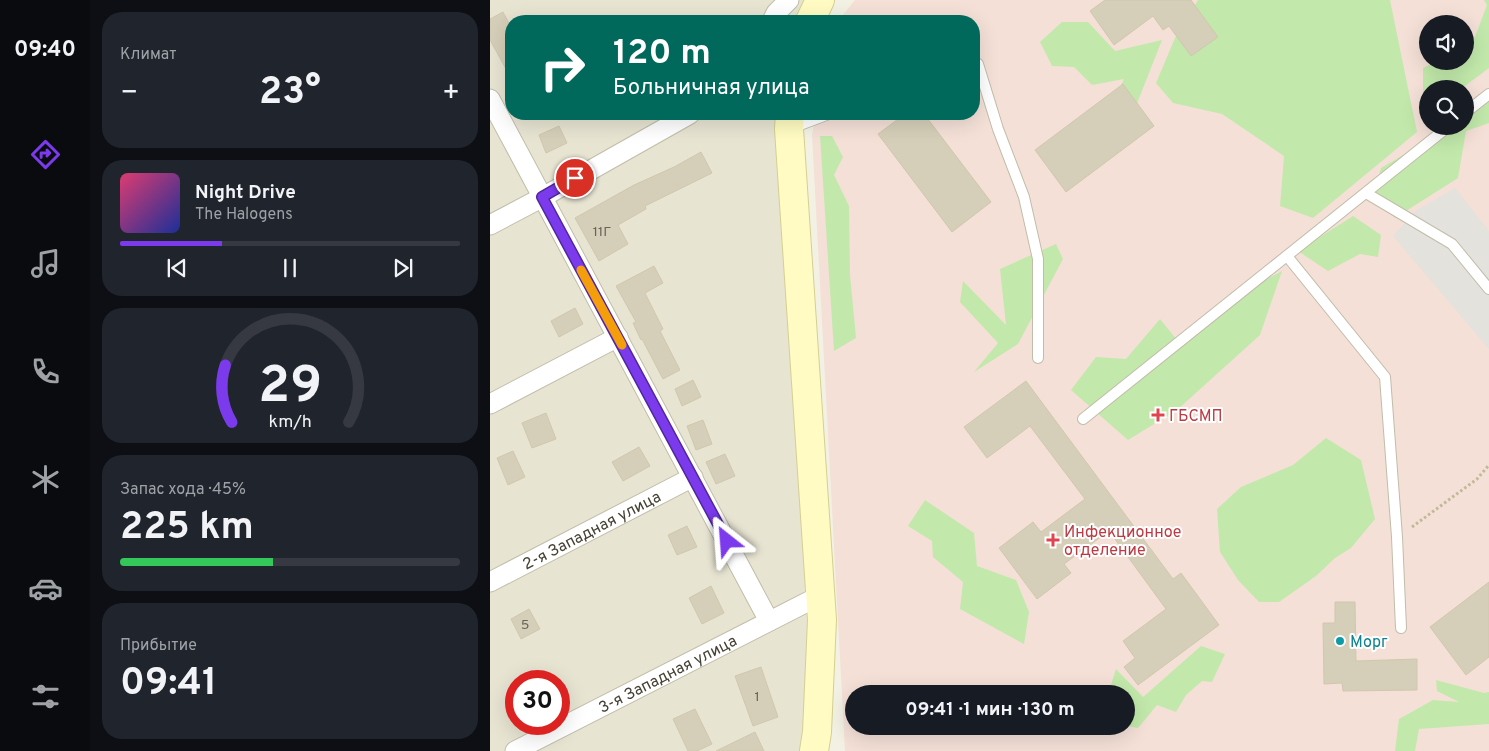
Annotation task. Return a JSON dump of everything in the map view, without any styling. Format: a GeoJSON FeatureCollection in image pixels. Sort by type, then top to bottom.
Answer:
{"type":"FeatureCollection","features":[{"type":"Feature","properties":{"kind":"main road"},"geometry":{"type":"LineString","coordinates":[[813,15],[820,0]]}},
{"type":"Feature","properties":{"kind":"main road"},"geometry":{"type":"LineString","coordinates":[[789,122],[822,620],[817,732],[814,751]]}},
{"type":"Feature","properties":{"kind":"street"},"geometry":{"type":"LineString","coordinates":[[775,15],[789,0]]}},
{"type":"Feature","properties":{"kind":"street"},"geometry":{"type":"LineString","coordinates":[[490,99],[769,621]]}},
{"type":"Feature","properties":{"kind":"street"},"geometry":{"type":"LineString","coordinates":[[490,224],[679,120]]}},
{"type":"Feature","properties":{"kind":"street"},"geometry":{"type":"LineString","coordinates":[[490,404],[618,337]]}},
{"type":"Feature","properties":{"kind":"street","name":"2-я Западная улица"},"geometry":{"type":"LineString","coordinates":[[490,582],[692,477]]}},
{"type":"Feature","properties":{"kind":"street","name":"3-я Западная улица"},"geometry":{"type":"LineString","coordinates":[[515,751],[821,595]]}},
{"type":"Feature","properties":{"kind":"lane"},"geometry":{"type":"LineString","coordinates":[[980,70],[998,129],[1024,197],[1038,259],[1038,358]]}},
{"type":"Feature","properties":{"kind":"lane"},"geometry":{"type":"LineString","coordinates":[[1474,106],[1489,94]]}},
{"type":"Feature","properties":{"kind":"lane"},"geometry":{"type":"LineString","coordinates":[[1084,419],[1438,135]]}},
{"type":"Feature","properties":{"kind":"lane"},"geometry":{"type":"LineString","coordinates":[[1366,193],[1452,244],[1489,289]]}},
{"type":"Feature","properties":{"kind":"lane"},"geometry":{"type":"LineString","coordinates":[[1286,256],[1385,377],[1397,537],[1400,628]]}},
{"type":"Feature","properties":{"kind":"path"},"geometry":{"type":"LineString","coordinates":[[1397,537],[1478,479],[1489,465]]}},
{"type":"Feature","properties":{"kind":"shaded area"},"geometry":{"type":"Polygon","coordinates":[[[490,0],[820,0],[813,15],[505,15],[505,120],[790,120],[814,751],[490,751],[490,0]]]}},
{"type":"Feature","properties":{"kind":"shaded area","name":"ГБСМП"},"geometry":{"type":"Polygon","coordinates":[[[855,0],[1489,0],[1489,751],[845,751],[812,135],[815,120],[980,120],[980,15],[843,15],[855,0]]]}},
{"type":"Feature","properties":{"kind":"shaded area"},"geometry":{"type":"Polygon","coordinates":[[[1455,188],[1489,231],[1489,349],[1393,236],[1417,210],[1455,188]]]}},
{"type":"Feature","properties":{"kind":"green space"},"geometry":{"type":"Polygon","coordinates":[[[1198,0],[1390,0],[1417,132],[1313,218],[1280,206],[1284,156],[1222,114],[1173,103],[1156,83],[1175,38],[1198,0]]]}},
{"type":"Feature","properties":{"kind":"green space"},"geometry":{"type":"Polygon","coordinates":[[[1484,0],[1489,0],[1489,68],[1473,80],[1423,80],[1423,70],[1474,70],[1474,38],[1487,5],[1484,0]]]}},
{"type":"Feature","properties":{"kind":"green space"},"geometry":{"type":"Polygon","coordinates":[[[1062,22],[1088,22],[1115,51],[1162,40],[1136,106],[1113,103],[1124,79],[1092,85],[1074,67],[1052,66],[1040,42],[1062,22]]]}},
{"type":"Feature","properties":{"kind":"green space"},"geometry":{"type":"Polygon","coordinates":[[[1489,88],[1489,123],[1474,128],[1474,104],[1489,88]]]}},
{"type":"Feature","properties":{"kind":"green space"},"geometry":{"type":"Polygon","coordinates":[[[1438,135],[1465,135],[1458,178],[1395,218],[1373,197],[1381,168],[1438,135]]]}},
{"type":"Feature","properties":{"kind":"green space"},"geometry":{"type":"Polygon","coordinates":[[[820,136],[832,136],[843,157],[834,175],[849,206],[850,275],[856,338],[834,351],[820,136]]]}},
{"type":"Feature","properties":{"kind":"green space"},"geometry":{"type":"Polygon","coordinates":[[[1353,216],[1381,235],[1378,257],[1360,254],[1328,271],[1298,251],[1353,216]]]}},
{"type":"Feature","properties":{"kind":"green space"},"geometry":{"type":"Polygon","coordinates":[[[1056,244],[1063,259],[1018,344],[974,372],[998,343],[960,302],[963,281],[1006,325],[1000,269],[1056,244]]]}},
{"type":"Feature","properties":{"kind":"green space"},"geometry":{"type":"Polygon","coordinates":[[[1282,271],[1260,335],[1177,410],[1128,440],[1071,390],[1096,357],[1126,359],[1160,319],[1177,340],[1207,312],[1282,271]]]}},
{"type":"Feature","properties":{"kind":"green space"},"geometry":{"type":"Polygon","coordinates":[[[1326,438],[1361,460],[1375,519],[1351,548],[1335,558],[1316,576],[1279,602],[1259,602],[1238,580],[1220,552],[1217,509],[1241,487],[1293,465],[1326,438]]]}},
{"type":"Feature","properties":{"kind":"green space"},"geometry":{"type":"Polygon","coordinates":[[[925,500],[974,533],[977,566],[1016,580],[1029,612],[1024,644],[960,609],[963,582],[933,557],[932,541],[908,526],[925,500]]]}},
{"type":"Feature","properties":{"kind":"green space"},"geometry":{"type":"Polygon","coordinates":[[[1201,646],[1225,654],[1212,682],[1202,681],[1186,695],[1176,712],[1157,705],[1138,728],[1135,728],[1135,689],[1143,697],[1201,646]]]}},
{"type":"Feature","properties":{"kind":"green space"},"geometry":{"type":"Polygon","coordinates":[[[1116,669],[1131,685],[1111,685],[1116,669]]]}},
{"type":"Feature","properties":{"kind":"green space"},"geometry":{"type":"Polygon","coordinates":[[[1436,680],[1484,693],[1489,692],[1489,724],[1419,729],[1415,751],[1395,751],[1399,719],[1433,700],[1459,702],[1437,691],[1436,680]]]}},
{"type":"Feature","properties":{"kind":"building"},"geometry":{"type":"Polygon","coordinates":[[[1105,0],[1191,0],[1218,37],[1191,56],[1169,26],[1163,30],[1153,16],[1114,45],[1090,11],[1105,0]]]}},
{"type":"Feature","properties":{"kind":"building"},"geometry":{"type":"Polygon","coordinates":[[[503,12],[505,16],[505,67],[490,40],[490,19],[503,12]]]}},
{"type":"Feature","properties":{"kind":"building"},"geometry":{"type":"Polygon","coordinates":[[[1123,84],[1154,126],[1066,192],[1035,150],[1123,84]]]}},
{"type":"Feature","properties":{"kind":"building"},"geometry":{"type":"Polygon","coordinates":[[[897,120],[929,120],[991,202],[952,232],[878,134],[897,120]]]}},
{"type":"Feature","properties":{"kind":"building"},"geometry":{"type":"Polygon","coordinates":[[[559,126],[567,143],[546,153],[539,135],[559,126]]]}},
{"type":"Feature","properties":{"kind":"building"},"geometry":{"type":"Polygon","coordinates":[[[701,152],[712,173],[645,206],[646,209],[618,225],[628,244],[599,261],[575,218],[634,185],[674,167],[701,152]]]}},
{"type":"Feature","properties":{"kind":"building"},"geometry":{"type":"Polygon","coordinates":[[[654,266],[663,283],[645,293],[663,329],[660,331],[680,370],[663,379],[641,340],[633,323],[636,322],[616,286],[654,266]]]}},
{"type":"Feature","properties":{"kind":"building"},"geometry":{"type":"Polygon","coordinates":[[[575,308],[583,324],[559,337],[551,321],[575,308]]]}},
{"type":"Feature","properties":{"kind":"building"},"geometry":{"type":"Polygon","coordinates":[[[693,380],[701,397],[682,406],[675,389],[693,380]]]}},
{"type":"Feature","properties":{"kind":"building","name":"Инфекционное отделение"},"geometry":{"type":"Polygon","coordinates":[[[1026,381],[1173,579],[1181,573],[1219,625],[1138,685],[1124,667],[1135,658],[1123,641],[1166,609],[1109,531],[1064,564],[1071,573],[1037,599],[999,548],[1033,522],[1041,532],[1085,499],[1030,426],[987,458],[964,427],[1026,381]]]}},
{"type":"Feature","properties":{"kind":"building"},"geometry":{"type":"Polygon","coordinates":[[[546,413],[556,439],[532,448],[522,423],[546,413]]]}},
{"type":"Feature","properties":{"kind":"building"},"geometry":{"type":"Polygon","coordinates":[[[703,420],[712,444],[696,450],[687,426],[703,420]]]}},
{"type":"Feature","properties":{"kind":"building"},"geometry":{"type":"Polygon","coordinates":[[[639,447],[650,466],[623,481],[612,462],[639,447]]]}},
{"type":"Feature","properties":{"kind":"building"},"geometry":{"type":"Polygon","coordinates":[[[513,451],[525,477],[508,485],[497,458],[513,451]]]}},
{"type":"Feature","properties":{"kind":"building"},"geometry":{"type":"Polygon","coordinates":[[[725,454],[735,476],[716,484],[706,462],[725,454]]]}},
{"type":"Feature","properties":{"kind":"building"},"geometry":{"type":"Polygon","coordinates":[[[687,526],[697,547],[677,555],[668,535],[687,526]]]}},
{"type":"Feature","properties":{"kind":"building"},"geometry":{"type":"Polygon","coordinates":[[[1489,582],[1489,657],[1466,675],[1430,627],[1489,582]]]}},
{"type":"Feature","properties":{"kind":"building"},"geometry":{"type":"Polygon","coordinates":[[[711,586],[724,613],[702,624],[689,598],[711,586]]]}},
{"type":"Feature","properties":{"kind":"building","name":"Морг"},"geometry":{"type":"Polygon","coordinates":[[[1335,602],[1355,602],[1356,661],[1417,659],[1417,690],[1343,691],[1342,683],[1324,684],[1323,623],[1335,623],[1335,602]]]}},
{"type":"Feature","properties":{"kind":"building"},"geometry":{"type":"Polygon","coordinates":[[[529,609],[540,629],[521,639],[511,619],[529,609]]]}},
{"type":"Feature","properties":{"kind":"building"},"geometry":{"type":"Polygon","coordinates":[[[761,667],[778,717],[753,726],[735,676],[761,667]]]}},
{"type":"Feature","properties":{"kind":"building"},"geometry":{"type":"Polygon","coordinates":[[[695,709],[712,744],[697,751],[688,751],[673,719],[695,709]]]}},
{"type":"Feature","properties":{"kind":"building"},"geometry":{"type":"Polygon","coordinates":[[[755,732],[764,751],[716,751],[755,732]]]}},
{"type":"Feature","properties":{"kind":"slow traffic"},"geometry":{"type":"LineString","coordinates":[[581,270],[622,345]]}},
{"type":"Feature","properties":{"kind":"place","name":"ГБСМП"},"geometry":{"type":"Point","coordinates":[1158,415]}},
{"type":"Feature","properties":{"kind":"place","name":"Инфекционное отделение"},"geometry":{"type":"Point","coordinates":[1053,540]}},
{"type":"Feature","properties":{"kind":"place","name":"Морг"},"geometry":{"type":"Point","coordinates":[1340,641]}},
{"type":"Feature","properties":{"kind":"route"},"geometry":{"type":"LineString","coordinates":[[575,178],[542,197],[727,541]]}}]}
